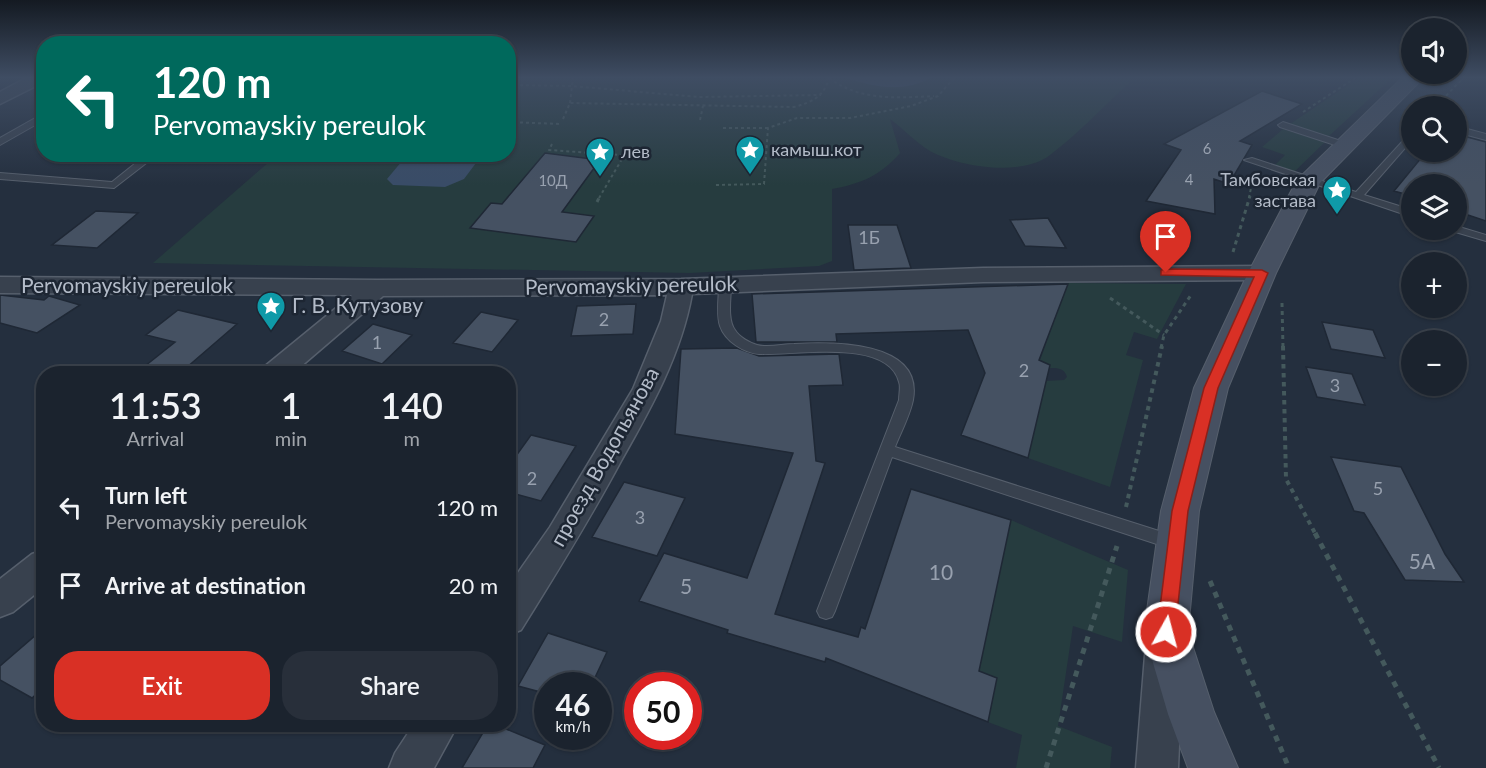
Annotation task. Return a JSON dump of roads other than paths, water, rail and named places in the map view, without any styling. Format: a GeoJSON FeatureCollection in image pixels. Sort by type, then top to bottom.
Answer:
{"type":"FeatureCollection","features":[{"type":"Feature","properties":{"kind":"main road"},"geometry":{"type":"LineString","coordinates":[[1214,768],[1191,714],[1166,632],[1180,511],[1211,388],[1262,273],[1309,180],[1376,114]]}},
{"type":"Feature","properties":{"kind":"street","name":"Pervomayskiy pereulok"},"geometry":{"type":"LineString","coordinates":[[0,285],[377,288],[681,287],[983,275],[1262,273]]}},
{"type":"Feature","properties":{"kind":"street","name":"проезд Водопьянова"},"geometry":{"type":"LineString","coordinates":[[516,606],[562,537],[647,388],[675,321],[681,287]]}},
{"type":"Feature","properties":{"kind":"street"},"geometry":{"type":"LineString","coordinates":[[284,366],[377,288]]}},
{"type":"Feature","properties":{"kind":"street"},"geometry":{"type":"LineString","coordinates":[[0,601],[36,572]]}},
{"type":"Feature","properties":{"kind":"street"},"geometry":{"type":"LineString","coordinates":[[1157,768],[1166,632]]}},
{"type":"Feature","properties":{"kind":"street"},"geometry":{"type":"LineString","coordinates":[[410,768],[433,732]]}},
{"type":"Feature","properties":{"kind":"lane"},"geometry":{"type":"LineString","coordinates":[[0,142],[36,121]]}},
{"type":"Feature","properties":{"kind":"lane"},"geometry":{"type":"LineString","coordinates":[[1283,125],[1344,144]]}},
{"type":"Feature","properties":{"kind":"lane"},"geometry":{"type":"LineString","coordinates":[[1467,132],[1486,137]]}},
{"type":"Feature","properties":{"kind":"lane"},"geometry":{"type":"LineString","coordinates":[[1358,196],[1401,147]]}},
{"type":"Feature","properties":{"kind":"lane"},"geometry":{"type":"LineString","coordinates":[[1249,160],[1401,210]]}},
{"type":"Feature","properties":{"kind":"lane"},"geometry":{"type":"LineString","coordinates":[[0,176],[114,184],[143,162]]}},
{"type":"Feature","properties":{"kind":"lane"},"geometry":{"type":"LineString","coordinates":[[1467,232],[1486,238]]}},
{"type":"Feature","properties":{"kind":"lane"},"geometry":{"type":"LineString","coordinates":[[725,285],[725,326],[731,337],[747,346],[758,350],[843,348],[871,352],[894,363],[906,380],[906,400],[826,611]]}},
{"type":"Feature","properties":{"kind":"lane"},"geometry":{"type":"LineString","coordinates":[[887,450],[1177,544]]}},
{"type":"Feature","properties":{"kind":"water"},"geometry":{"type":"Polygon","coordinates":[[[401,162],[477,162],[464,179],[445,187],[393,185],[387,179],[401,162]]]}},
{"type":"Feature","properties":{"kind":"place","name":"камыш.кот"},"geometry":{"type":"Point","coordinates":[750,176]}},
{"type":"Feature","properties":{"kind":"place","name":"лев"},"geometry":{"type":"Point","coordinates":[600,178]}},
{"type":"Feature","properties":{"kind":"place","name":"Тамбовская застава"},"geometry":{"type":"Point","coordinates":[1337,216]}},
{"type":"Feature","properties":{"kind":"place","name":"Г. В. Кутузову"},"geometry":{"type":"Point","coordinates":[271,332]}}]}
